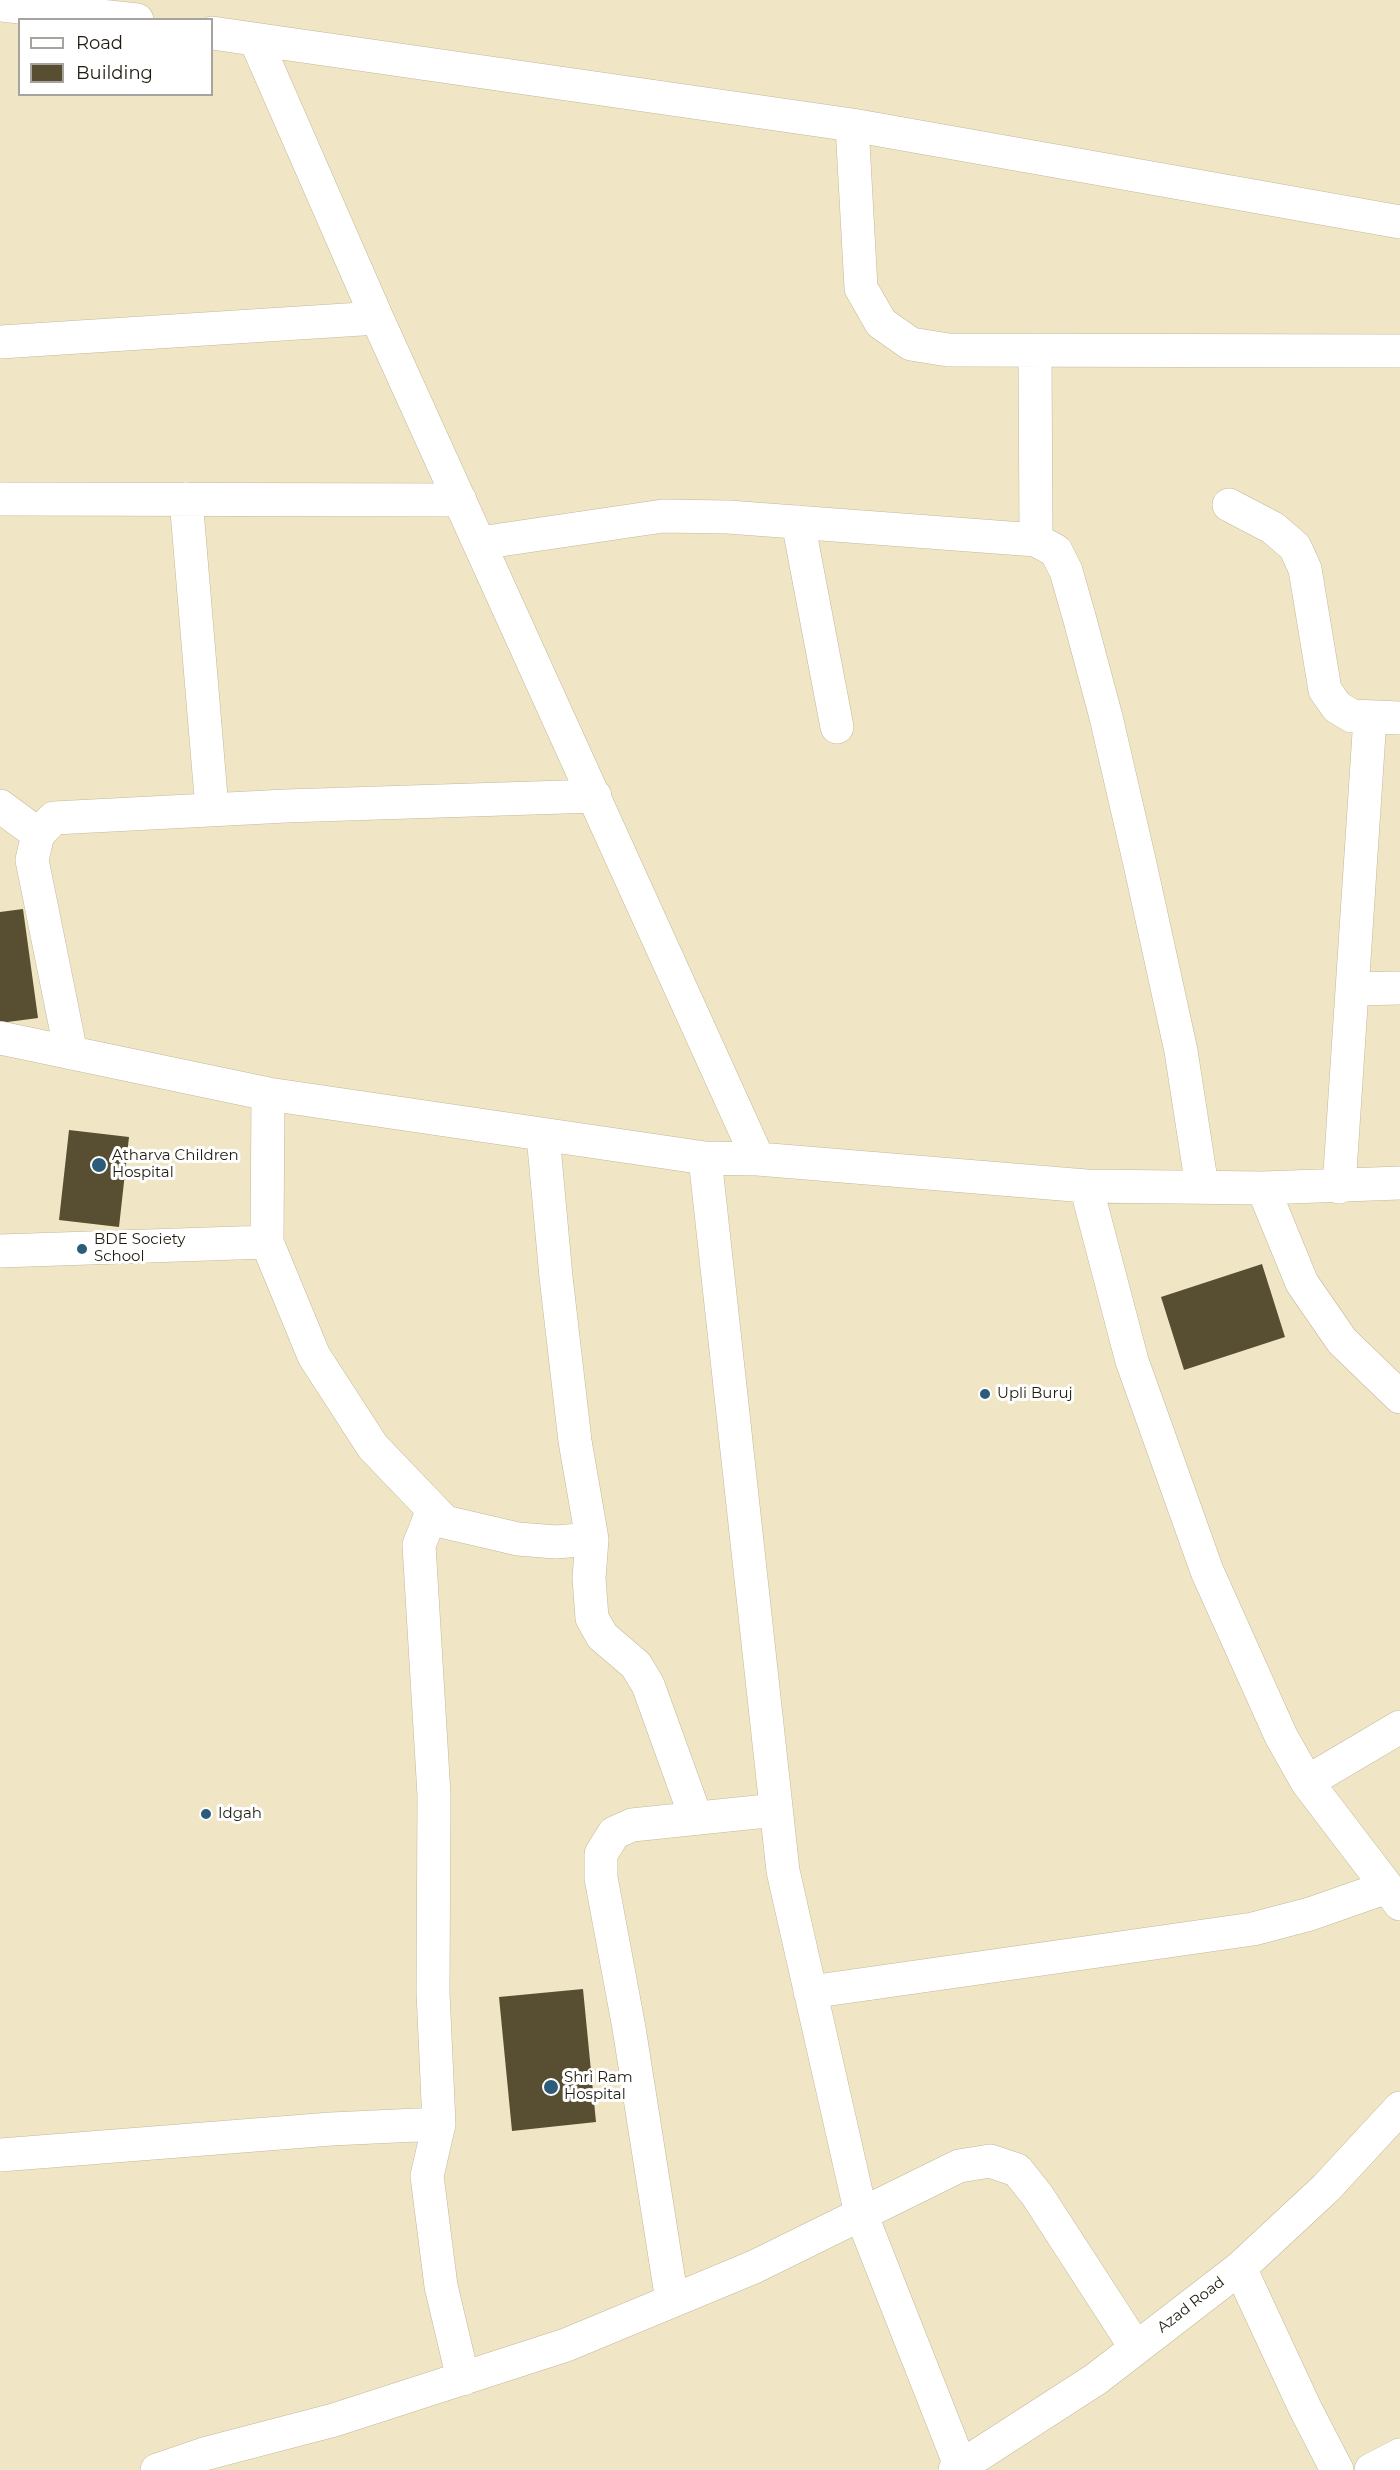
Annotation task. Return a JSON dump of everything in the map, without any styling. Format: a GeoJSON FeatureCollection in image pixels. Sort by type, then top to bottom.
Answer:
{"type":"FeatureCollection","features":[{"type":"Feature","properties":{"kind":"street"},"geometry":{"type":"LineString","coordinates":[[0,5],[119,18]]}},
{"type":"Feature","properties":{"kind":"street"},"geometry":{"type":"LineString","coordinates":[[213,33],[852,126],[1400,222]]}},
{"type":"Feature","properties":{"kind":"street"},"geometry":{"type":"LineString","coordinates":[[256,40],[377,318],[759,1159]]}},
{"type":"Feature","properties":{"kind":"street"},"geometry":{"type":"LineString","coordinates":[[852,126],[861,288],[880,323],[911,344],[948,350],[1400,351]]}},
{"type":"Feature","properties":{"kind":"street"},"geometry":{"type":"LineString","coordinates":[[0,342],[377,318]]}},
{"type":"Feature","properties":{"kind":"street"},"geometry":{"type":"LineString","coordinates":[[1035,350],[1035,540]]}},
{"type":"Feature","properties":{"kind":"street"},"geometry":{"type":"LineString","coordinates":[[0,499],[460,500]]}},
{"type":"Feature","properties":{"kind":"street"},"geometry":{"type":"LineString","coordinates":[[186,500],[212,809]]}},
{"type":"Feature","properties":{"kind":"street"},"geometry":{"type":"LineString","coordinates":[[1229,505],[1274,528],[1295,547],[1305,569],[1326,690],[1337,707],[1352,716],[1385,718],[1352,989],[1339,1187]]}},
{"type":"Feature","properties":{"kind":"street"},"geometry":{"type":"LineString","coordinates":[[480,543],[663,516],[728,517],[1035,540],[1056,551],[1066,571],[1106,717],[1181,1051],[1202,1187]]}},
{"type":"Feature","properties":{"kind":"street"},"geometry":{"type":"LineString","coordinates":[[798,522],[837,728]]}},
{"type":"Feature","properties":{"kind":"street"},"geometry":{"type":"LineString","coordinates":[[71,1053],[32,860],[38,834],[54,818],[212,809],[594,796]]}},
{"type":"Feature","properties":{"kind":"street"},"geometry":{"type":"LineString","coordinates":[[0,806],[38,834]]}},
{"type":"Feature","properties":{"kind":"street"},"geometry":{"type":"LineString","coordinates":[[1352,989],[1400,988]]}},
{"type":"Feature","properties":{"kind":"street"},"geometry":{"type":"LineString","coordinates":[[0,1038],[268,1094],[705,1158],[759,1159],[1086,1186],[1263,1188],[1400,1183]]}},
{"type":"Feature","properties":{"kind":"street"},"geometry":{"type":"LineString","coordinates":[[268,1094],[267,1242],[314,1356],[374,1447],[445,1522],[518,1539],[556,1542],[592,1539]]}},
{"type":"Feature","properties":{"kind":"street"},"geometry":{"type":"LineString","coordinates":[[543,1135],[572,1418],[592,1539],[589,1578],[592,1618],[602,1636],[636,1665],[648,1685],[696,1818]]}},
{"type":"Feature","properties":{"kind":"street"},"geometry":{"type":"LineString","coordinates":[[705,1158],[783,1871],[861,2214],[960,2469]]}},
{"type":"Feature","properties":{"kind":"street"},"geometry":{"type":"LineString","coordinates":[[810,1992],[1253,1929],[1394,1896],[1307,1782],[1281,1736],[1207,1571],[1132,1361],[1086,1186]]}},
{"type":"Feature","properties":{"kind":"street"},"geometry":{"type":"LineString","coordinates":[[1263,1188],[1302,1283],[1342,1341],[1400,1396]]}},
{"type":"Feature","properties":{"kind":"street"},"geometry":{"type":"LineString","coordinates":[[0,1251],[267,1242]]}},
{"type":"Feature","properties":{"kind":"street"},"geometry":{"type":"LineString","coordinates":[[433,1510],[419,1545],[434,1795],[433,1992],[439,2124],[427,2176],[441,2286],[463,2379]]}},
{"type":"Feature","properties":{"kind":"street"},"geometry":{"type":"LineString","coordinates":[[1307,1782],[1400,1727]]}},
{"type":"Feature","properties":{"kind":"street"},"geometry":{"type":"LineString","coordinates":[[672,2301],[629,2028],[601,1878],[601,1854],[614,1833],[632,1825],[776,1810]]}},
{"type":"Feature","properties":{"kind":"street","name":"Azad Road"},"geometry":{"type":"LineString","coordinates":[[960,2469],[1096,2379],[1240,2268],[1326,2188],[1400,2108]]}},
{"type":"Feature","properties":{"kind":"street"},"geometry":{"type":"LineString","coordinates":[[0,2155],[331,2129],[439,2124]]}},
{"type":"Feature","properties":{"kind":"street"},"geometry":{"type":"LineString","coordinates":[[157,2470],[204,2454],[334,2420],[566,2345],[754,2267],[959,2166],[990,2161],[1017,2170],[1037,2195],[1136,2348]]}},
{"type":"Feature","properties":{"kind":"street"},"geometry":{"type":"LineString","coordinates":[[1240,2268],[1305,2408],[1337,2470]]}},
{"type":"Feature","properties":{"kind":"street"},"geometry":{"type":"LineString","coordinates":[[1371,2470],[1400,2455]]}},
{"type":"Feature","properties":{"kind":"building"},"geometry":{"type":"Polygon","coordinates":[[[23,909],[38,1018],[0,1023],[0,912],[23,909]]]}},
{"type":"Feature","properties":{"kind":"building"},"geometry":{"type":"Polygon","coordinates":[[[69,1130],[129,1137],[119,1227],[59,1220],[69,1130]]]}},
{"type":"Feature","properties":{"kind":"building"},"geometry":{"type":"Polygon","coordinates":[[[1262,1264],[1285,1337],[1184,1370],[1161,1297],[1262,1264]]]}},
{"type":"Feature","properties":{"kind":"building"},"geometry":{"type":"Polygon","coordinates":[[[583,1989],[596,2122],[512,2131],[499,1997],[583,1989]]]}},
{"type":"Feature","properties":{"kind":"place","name":"Atharva Children Hospital"},"geometry":{"type":"Point","coordinates":[99,1165]}},
{"type":"Feature","properties":{"kind":"place","name":"BDE Society School"},"geometry":{"type":"Point","coordinates":[82,1249]}},
{"type":"Feature","properties":{"kind":"place","name":"Upli Buruj"},"geometry":{"type":"Point","coordinates":[985,1394]}},
{"type":"Feature","properties":{"kind":"place","name":"Idgah"},"geometry":{"type":"Point","coordinates":[206,1814]}},
{"type":"Feature","properties":{"kind":"place","name":"Shri Ram Hospital"},"geometry":{"type":"Point","coordinates":[551,2087]}}]}
